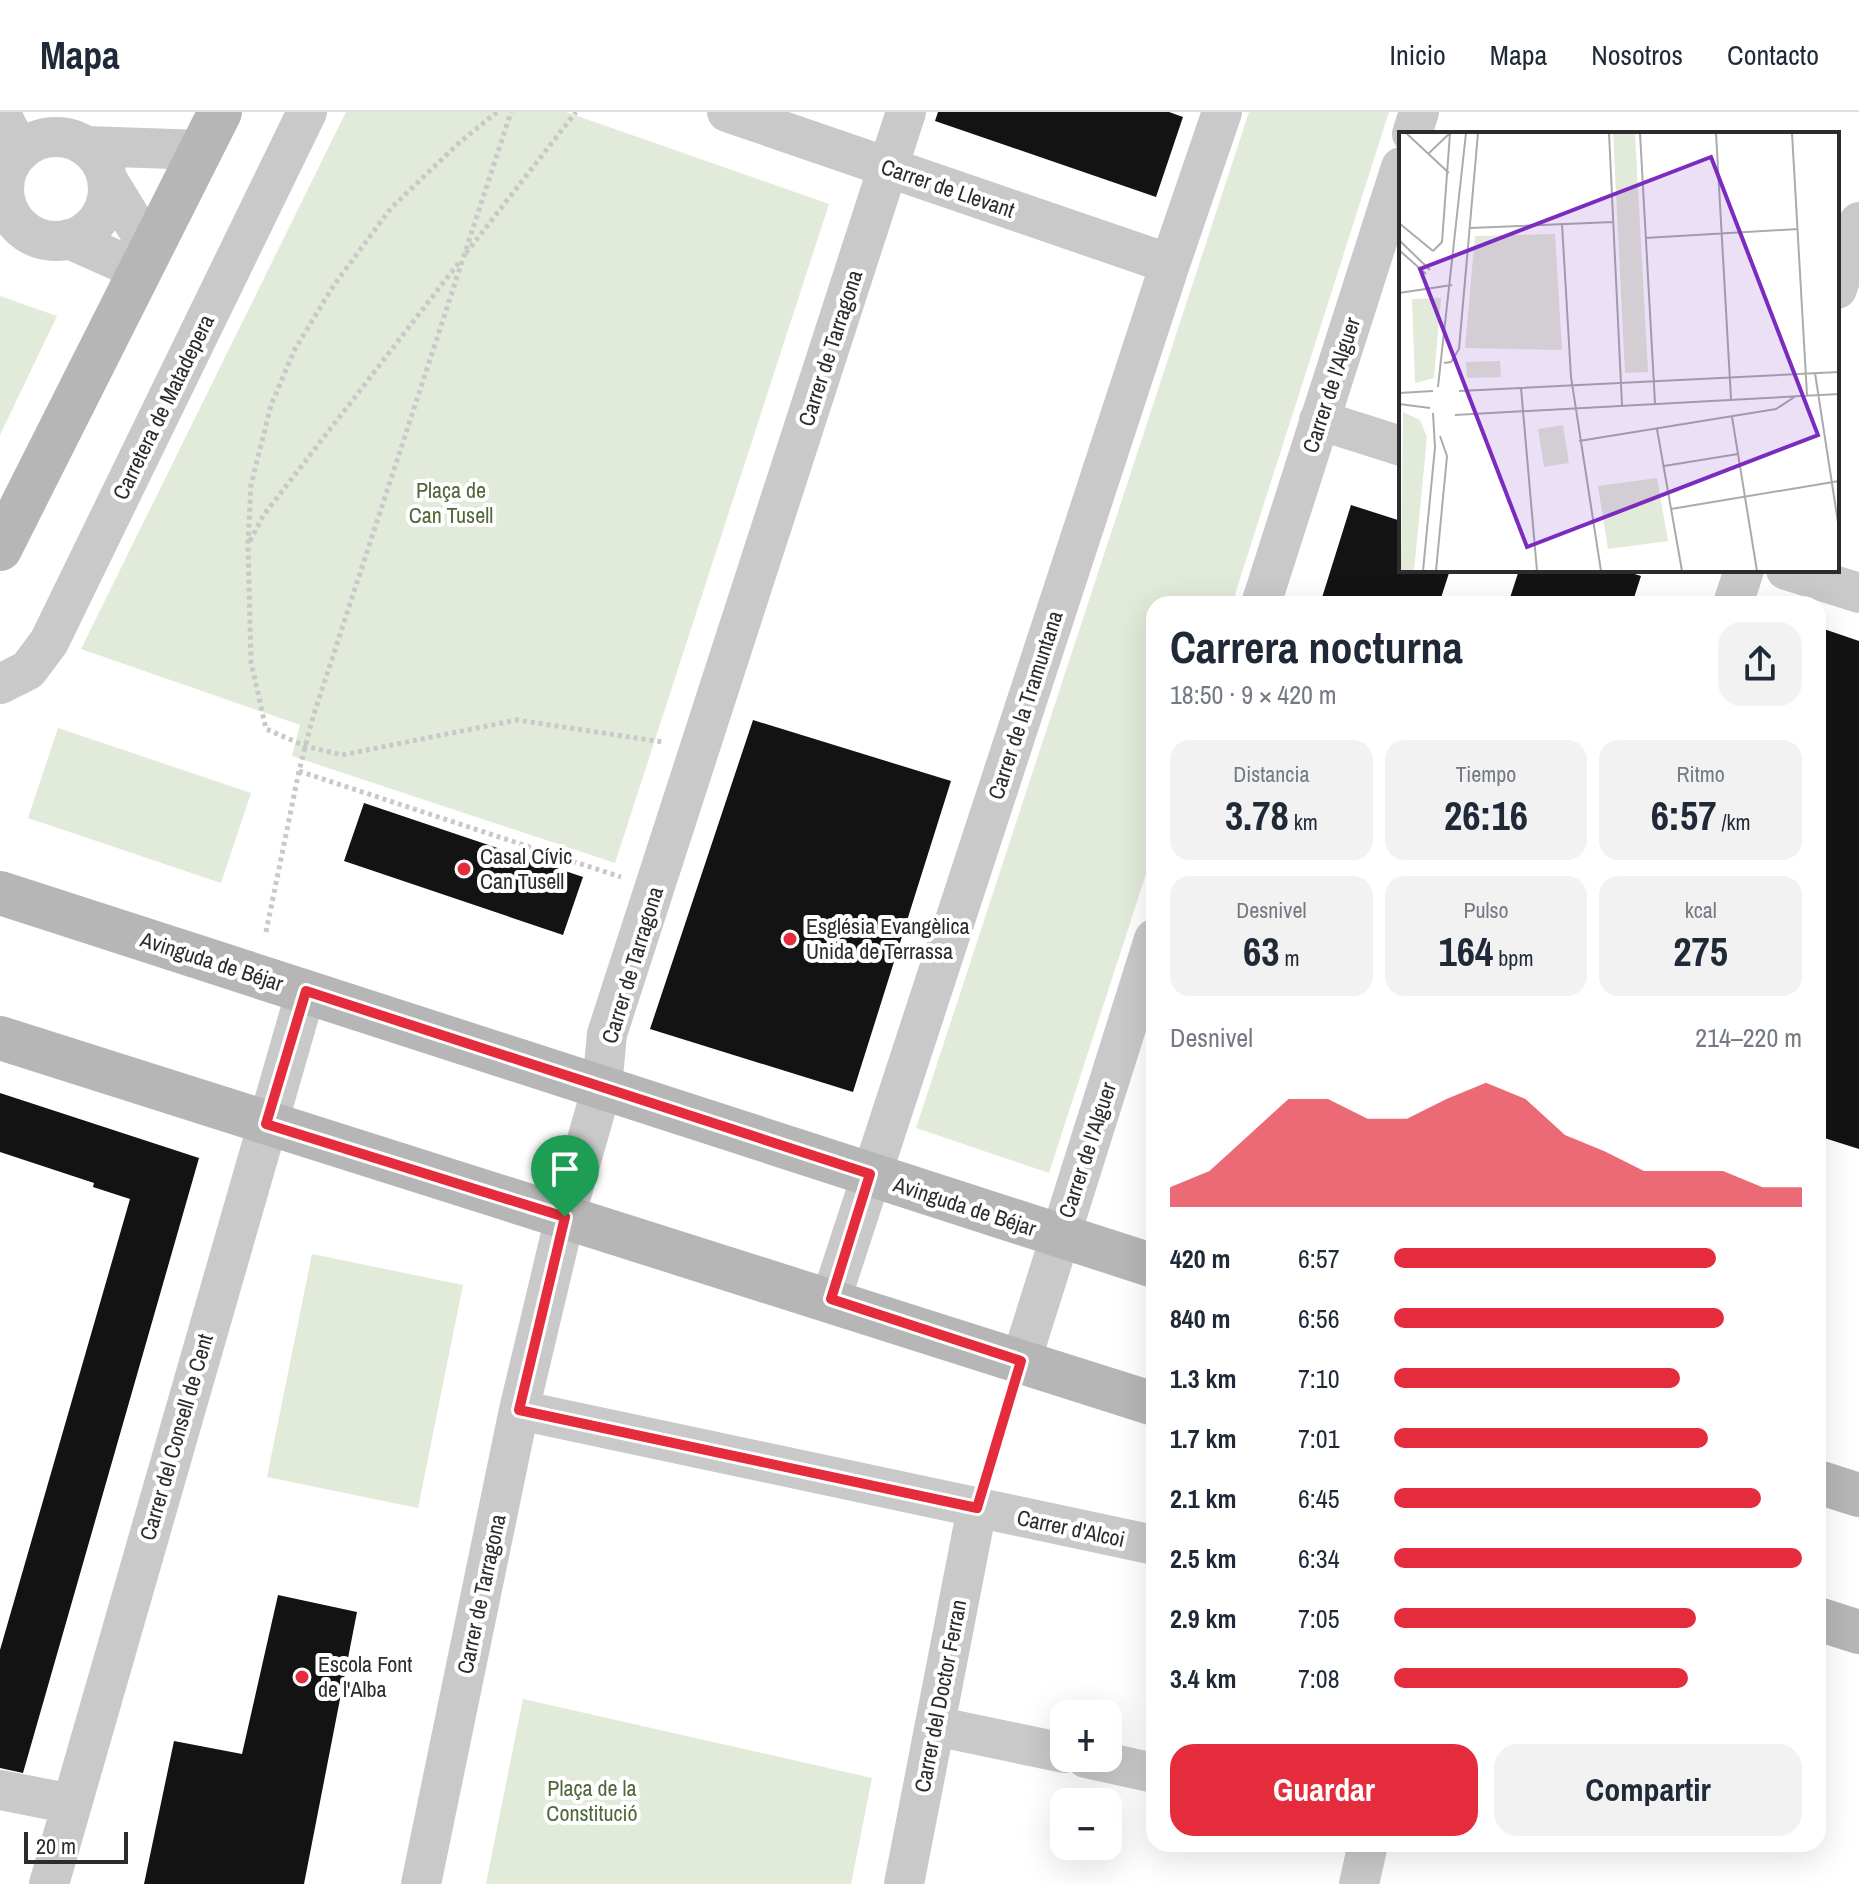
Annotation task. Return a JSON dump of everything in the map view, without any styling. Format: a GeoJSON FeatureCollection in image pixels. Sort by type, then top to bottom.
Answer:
{"type":"FeatureCollection","features":[{"type":"Feature","properties":{"kind":"main road"},"geometry":{"type":"LineString","coordinates":[[0,549],[211,131]]}},
{"type":"Feature","properties":{"kind":"main road","name":"Avinguda de Béjar"},"geometry":{"type":"LineString","coordinates":[[0,893],[1146,1263]]}},
{"type":"Feature","properties":{"kind":"main road"},"geometry":{"type":"LineString","coordinates":[[0,1038],[831,1299],[1146,1401]]}},
{"type":"Feature","properties":{"kind":"main road"},"geometry":{"type":"LineString","coordinates":[[1826,1485],[1859,1495]]}},
{"type":"Feature","properties":{"kind":"street"},"geometry":{"type":"LineString","coordinates":[[0,112],[20,152]]}},
{"type":"Feature","properties":{"kind":"street","name":"Carretera de Matadepera"},"geometry":{"type":"LineString","coordinates":[[0,684],[28,670],[49,642],[307,112]]}},
{"type":"Feature","properties":{"kind":"street","name":"Carrer de Llevant"},"geometry":{"type":"LineString","coordinates":[[727,112],[1170,264]]}},
{"type":"Feature","properties":{"kind":"street","name":"Carrer de Tarragona"},"geometry":{"type":"LineString","coordinates":[[421,1884],[519,1410],[565,1217],[602,1087],[607,1034],[906,112]]}},
{"type":"Feature","properties":{"kind":"street","name":"Carrer de la Tramuntana"},"geometry":{"type":"LineString","coordinates":[[831,1299],[1222,112]]}},
{"type":"Feature","properties":{"kind":"street"},"geometry":{"type":"LineString","coordinates":[[1413,132],[1419,112]]}},
{"type":"Feature","properties":{"kind":"street"},"geometry":{"type":"LineString","coordinates":[[71,129],[100,160],[146,261]]}},
{"type":"Feature","properties":{"kind":"street"},"geometry":{"type":"LineString","coordinates":[[146,261],[69,239],[14,241],[13,218],[5,197],[6,176],[20,152],[36,140],[71,129],[211,131]]}},
{"type":"Feature","properties":{"kind":"street","name":"Carrer de l'Alguer"},"geometry":{"type":"LineString","coordinates":[[1264,596],[1399,173]]}},
{"type":"Feature","properties":{"kind":"street"},"geometry":{"type":"LineString","coordinates":[[69,239],[86,232],[100,218],[107,200],[107,179]]}},
{"type":"Feature","properties":{"kind":"street"},"geometry":{"type":"LineString","coordinates":[[1839,283],[1859,222]]}},
{"type":"Feature","properties":{"kind":"street"},"geometry":{"type":"LineString","coordinates":[[1319,420],[1399,445]]}},
{"type":"Feature","properties":{"kind":"street"},"geometry":{"type":"LineString","coordinates":[[1736,596],[1743,572]]}},
{"type":"Feature","properties":{"kind":"street"},"geometry":{"type":"LineString","coordinates":[[1792,572],[1859,593]]}},
{"type":"Feature","properties":{"kind":"street","name":"Carrer de l'Alguer"},"geometry":{"type":"LineString","coordinates":[[1021,1361],[1146,964]]}},
{"type":"Feature","properties":{"kind":"street","name":"Carrer del Consell de Cent"},"geometry":{"type":"LineString","coordinates":[[49,1884],[306,991]]}},
{"type":"Feature","properties":{"kind":"street","name":"Carrer d'Alcoi"},"geometry":{"type":"LineString","coordinates":[[519,1410],[1146,1543]]}},
{"type":"Feature","properties":{"kind":"street","name":"Carrer del Doctor Ferran"},"geometry":{"type":"LineString","coordinates":[[904,1884],[977,1508]]}},
{"type":"Feature","properties":{"kind":"street"},"geometry":{"type":"LineString","coordinates":[[935,1726],[1050,1750]]}},
{"type":"Feature","properties":{"kind":"street"},"geometry":{"type":"LineString","coordinates":[[1122,1766],[1146,1771]]}},
{"type":"Feature","properties":{"kind":"street"},"geometry":{"type":"LineString","coordinates":[[0,1790],[72,1804]]}},
{"type":"Feature","properties":{"kind":"street"},"geometry":{"type":"LineString","coordinates":[[1359,1884],[1366,1852]]}},
{"type":"Feature","properties":{"kind":"path"},"geometry":{"type":"LineString","coordinates":[[497,112],[391,208],[334,285],[295,349],[271,405],[251,485],[248,545],[251,662],[266,729],[305,746],[342,755],[517,720],[665,743]]}},
{"type":"Feature","properties":{"kind":"path"},"geometry":{"type":"LineString","coordinates":[[266,932],[305,746],[511,112]]}},
{"type":"Feature","properties":{"kind":"path"},"geometry":{"type":"LineString","coordinates":[[248,545],[263,516],[576,112]]}},
{"type":"Feature","properties":{"kind":"path"},"geometry":{"type":"LineString","coordinates":[[299,771],[624,878]]}},
{"type":"Feature","properties":{"kind":"path"},"geometry":{"type":"LineString","coordinates":[[977,1508],[1021,1361]]}},
{"type":"Feature","properties":{"kind":"green space","name":"Plaça de Can Tusell"},"geometry":{"type":"Polygon","coordinates":[[[346,112],[566,112],[829,204],[615,863],[292,756],[300,725],[81,649],[346,112]]]}},
{"type":"Feature","properties":{"kind":"green space"},"geometry":{"type":"Polygon","coordinates":[[[1249,112],[1389,112],[1235,596],[1146,596],[1146,874],[1049,1173],[916,1128],[1249,112]]]}},
{"type":"Feature","properties":{"kind":"green space"},"geometry":{"type":"Polygon","coordinates":[[[0,296],[57,316],[0,435],[0,296]]]}},
{"type":"Feature","properties":{"kind":"green space"},"geometry":{"type":"Polygon","coordinates":[[[58,728],[251,793],[221,883],[28,818],[58,728]]]}},
{"type":"Feature","properties":{"kind":"green space"},"geometry":{"type":"Polygon","coordinates":[[[312,1254],[463,1285],[418,1508],[267,1477],[312,1254]]]}},
{"type":"Feature","properties":{"kind":"green space","name":"Plaça de la Constitució"},"geometry":{"type":"Polygon","coordinates":[[[523,1699],[872,1778],[851,1884],[486,1884],[523,1699]]]}},
{"type":"Feature","properties":{"kind":"building"},"geometry":{"type":"Polygon","coordinates":[[[938,112],[1169,112],[1183,117],[1156,197],[935,121],[938,112]]]}},
{"type":"Feature","properties":{"kind":"building"},"geometry":{"type":"Polygon","coordinates":[[[1351,505],[1399,520],[1399,572],[1449,572],[1442,596],[1323,596],[1351,505]]]}},
{"type":"Feature","properties":{"kind":"building"},"geometry":{"type":"Polygon","coordinates":[[[1518,572],[1628,572],[1641,576],[1635,596],[1511,596],[1518,572]]]}},
{"type":"Feature","properties":{"kind":"building"},"geometry":{"type":"Polygon","coordinates":[[[1826,630],[1859,641],[1859,1149],[1826,1139],[1826,630]]]}},
{"type":"Feature","properties":{"kind":"building","name":"Església Evangèlica Unida de Terrassa"},"geometry":{"type":"Polygon","coordinates":[[[753,720],[951,781],[853,1092],[650,1029],[753,720]]]}},
{"type":"Feature","properties":{"kind":"building","name":"Casal Cívic Can Tusell"},"geometry":{"type":"Polygon","coordinates":[[[364,803],[583,877],[563,935],[344,861],[364,803]]]}},
{"type":"Feature","properties":{"kind":"building"},"geometry":{"type":"Polygon","coordinates":[[[0,1093],[199,1158],[23,1773],[0,1768],[0,1650],[130,1199],[93,1187],[94,1183],[0,1152],[0,1093]]]}},
{"type":"Feature","properties":{"kind":"building","name":"Escola Font de l'Alba"},"geometry":{"type":"Polygon","coordinates":[[[278,1595],[357,1612],[304,1884],[144,1884],[174,1741],[242,1754],[278,1595]]]}},
{"type":"Feature","properties":{"kind":"place","name":"Casal Cívic Can Tusell"},"geometry":{"type":"Point","coordinates":[464,869]}},
{"type":"Feature","properties":{"kind":"place","name":"Església Evangèlica Unida de Terrassa"},"geometry":{"type":"Point","coordinates":[790,939]}},
{"type":"Feature","properties":{"kind":"place","name":"Escola Font de l'Alba"},"geometry":{"type":"Point","coordinates":[302,1677]}},
{"type":"Feature","properties":{"kind":"route"},"geometry":{"type":"LineString","coordinates":[[306,991],[870,1174],[831,1299],[1021,1361],[977,1508],[519,1410],[565,1217],[266,1124],[306,991]]}}]}
